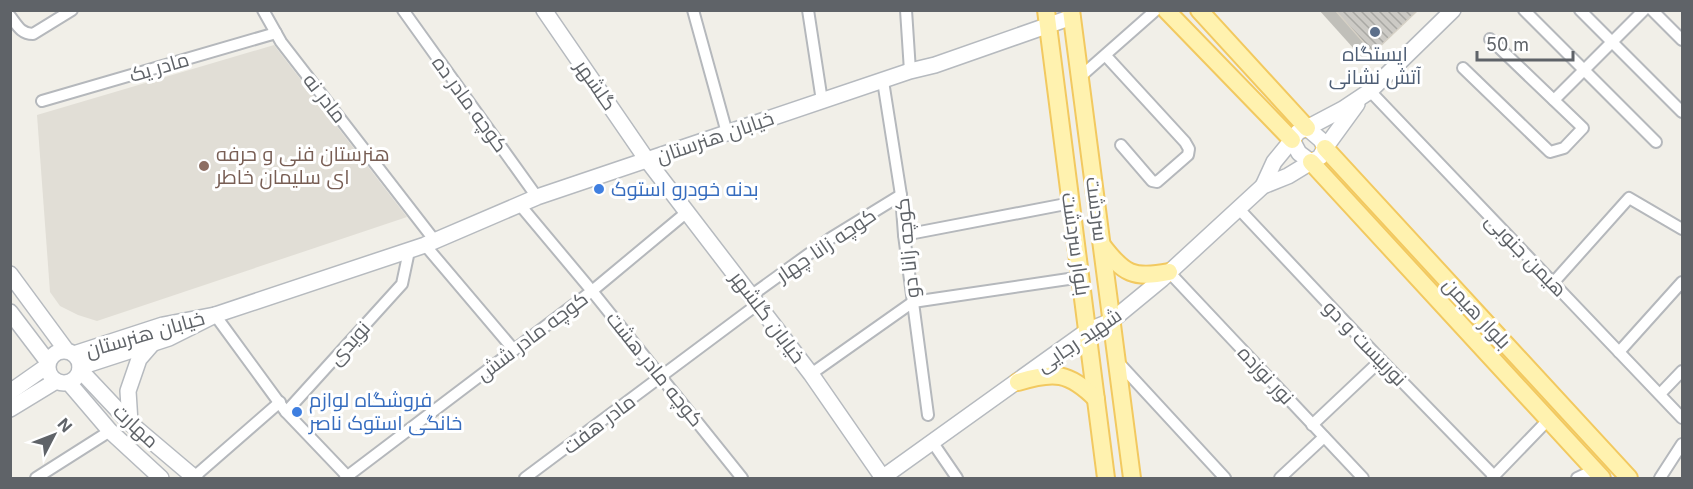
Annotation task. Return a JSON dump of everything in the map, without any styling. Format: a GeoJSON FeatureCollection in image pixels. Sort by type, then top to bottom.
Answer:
{"type":"FeatureCollection","features":[{"type":"Feature","properties":{"kind":"main road","name":"گلشهر"},"geometry":{"type":"LineString","coordinates":[[544,10],[647,160]]}},
{"type":"Feature","properties":{"kind":"main road"},"geometry":{"type":"LineString","coordinates":[[1166,10],[1292,140],[1299,153],[1311,162],[1320,157],[1366,94],[1453,10]]}},
{"type":"Feature","properties":{"kind":"main road"},"geometry":{"type":"LineString","coordinates":[[1199,10],[1314,133],[1325,148]]}},
{"type":"Feature","properties":{"kind":"main road","name":"خیابان هنرستان"},"geometry":{"type":"LineString","coordinates":[[75,360],[163,325],[215,315],[409,251],[537,197],[910,71],[935,65],[1047,18],[1072,14]]}},
{"type":"Feature","properties":{"kind":"main road","name":"سردشت"},"geometry":{"type":"LineString","coordinates":[[1072,14],[1132,478]]}},
{"type":"Feature","properties":{"kind":"main road","name":"بلوار سردشت"},"geometry":{"type":"LineString","coordinates":[[1047,18],[1106,478]]}},
{"type":"Feature","properties":{"kind":"main road"},"geometry":{"type":"LineString","coordinates":[[1292,140],[1298,132],[1331,117],[1366,94]]}},
{"type":"Feature","properties":{"kind":"main road","name":"شهید رجایی"},"geometry":{"type":"LineString","coordinates":[[1263,186],[1274,162],[1292,140]]}},
{"type":"Feature","properties":{"kind":"main road","name":"بلوار هیمن"},"geometry":{"type":"LineString","coordinates":[[1325,148],[1629,478]]}},
{"type":"Feature","properties":{"kind":"main road","name":"خیابان گلشهر"},"geometry":{"type":"LineString","coordinates":[[647,160],[811,374],[883,478]]}},
{"type":"Feature","properties":{"kind":"main road","name":"شهید رجایی"},"geometry":{"type":"LineString","coordinates":[[883,478],[1087,331],[1111,321],[1169,272],[1263,186],[1288,176],[1311,162]]}},
{"type":"Feature","properties":{"kind":"main road","name":"بلوار هیمن"},"geometry":{"type":"LineString","coordinates":[[1311,162],[1598,474]]}},
{"type":"Feature","properties":{"kind":"main road"},"geometry":{"type":"LineString","coordinates":[[1102,245],[1113,260],[1128,273],[1150,276],[1169,272]]}},
{"type":"Feature","properties":{"kind":"main road","name":"مهارت"},"geometry":{"type":"LineString","coordinates":[[10,274],[75,360],[130,423],[195,478]]}},
{"type":"Feature","properties":{"kind":"main road"},"geometry":{"type":"LineString","coordinates":[[10,312],[48,364],[51,377],[62,382]]}},
{"type":"Feature","properties":{"kind":"main road","name":"خیابان هنرستان"},"geometry":{"type":"LineString","coordinates":[[75,360],[152,344],[215,315]]}},
{"type":"Feature","properties":{"kind":"main road"},"geometry":{"type":"LineString","coordinates":[[130,423],[128,391],[139,359],[152,344]]}},
{"type":"Feature","properties":{"kind":"main road"},"geometry":{"type":"LineString","coordinates":[[10,392],[48,364],[52,355],[58,351],[75,360],[76,378],[62,382],[10,409]]}},
{"type":"Feature","properties":{"kind":"main road"},"geometry":{"type":"LineString","coordinates":[[1018,382],[1030,378],[1060,375],[1085,387],[1096,399]]}},
{"type":"Feature","properties":{"kind":"main road","name":"مهارت"},"geometry":{"type":"LineString","coordinates":[[62,382],[161,478]]}},
{"type":"Feature","properties":{"kind":"street"},"geometry":{"type":"LineString","coordinates":[[10,16],[18,28],[26,34],[33,34],[72,10]]}},
{"type":"Feature","properties":{"kind":"street","name":"مادر نه"},"geometry":{"type":"LineString","coordinates":[[263,10],[281,42],[430,243],[514,350]]}},
{"type":"Feature","properties":{"kind":"street","name":"کوچه مادر ده"},"geometry":{"type":"LineString","coordinates":[[403,10],[537,197]]}},
{"type":"Feature","properties":{"kind":"street"},"geometry":{"type":"LineString","coordinates":[[693,10],[727,133]]}},
{"type":"Feature","properties":{"kind":"street"},"geometry":{"type":"LineString","coordinates":[[808,10],[822,101]]}},
{"type":"Feature","properties":{"kind":"street"},"geometry":{"type":"LineString","coordinates":[[906,10],[910,71]]}},
{"type":"Feature","properties":{"kind":"street"},"geometry":{"type":"LineString","coordinates":[[1080,77],[1156,10]]}},
{"type":"Feature","properties":{"kind":"street"},"geometry":{"type":"LineString","coordinates":[[1524,10],[1656,142]]}},
{"type":"Feature","properties":{"kind":"street"},"geometry":{"type":"LineString","coordinates":[[1580,10],[1683,112]]}},
{"type":"Feature","properties":{"kind":"street"},"geometry":{"type":"LineString","coordinates":[[1554,100],[1644,10]]}},
{"type":"Feature","properties":{"kind":"street"},"geometry":{"type":"LineString","coordinates":[[1652,10],[1683,40]]}},
{"type":"Feature","properties":{"kind":"street","name":"مادر یک"},"geometry":{"type":"LineString","coordinates":[[42,101],[276,33]]}},
{"type":"Feature","properties":{"kind":"street"},"geometry":{"type":"LineString","coordinates":[[1462,68],[1551,152],[1564,148],[1583,128],[1490,39]]}},
{"type":"Feature","properties":{"kind":"street"},"geometry":{"type":"LineString","coordinates":[[1106,56],[1189,149],[1188,155],[1157,182],[1152,181],[1120,146]]}},
{"type":"Feature","properties":{"kind":"street","name":"کوچه زانا دو"},"geometry":{"type":"LineString","coordinates":[[883,81],[901,195],[904,235],[928,415]]}},
{"type":"Feature","properties":{"kind":"street","name":"هیمن جنوبی"},"geometry":{"type":"LineString","coordinates":[[1366,94],[1683,418]]}},
{"type":"Feature","properties":{"kind":"street","name":"کوچه زانا چهار"},"geometry":{"type":"LineString","coordinates":[[755,300],[831,238],[901,195]]}},
{"type":"Feature","properties":{"kind":"street"},"geometry":{"type":"LineString","coordinates":[[1553,283],[1629,198],[1683,229]]}},
{"type":"Feature","properties":{"kind":"street"},"geometry":{"type":"LineString","coordinates":[[904,235],[1071,203]]}},
{"type":"Feature","properties":{"kind":"street","name":"کوچه مادر هشت"},"geometry":{"type":"LineString","coordinates":[[520,205],[742,478]]}},
{"type":"Feature","properties":{"kind":"street","name":"نوربیست و دو"},"geometry":{"type":"LineString","coordinates":[[1238,208],[1493,477]]}},
{"type":"Feature","properties":{"kind":"street","name":"کوچه مادر شش"},"geometry":{"type":"LineString","coordinates":[[347,478],[592,291],[687,212]]}},
{"type":"Feature","properties":{"kind":"street","name":"نویدی"},"geometry":{"type":"LineString","coordinates":[[286,412],[402,284],[409,251]]}},
{"type":"Feature","properties":{"kind":"street","name":"نور نوزده"},"geometry":{"type":"LineString","coordinates":[[1169,272],[1363,478]]}},
{"type":"Feature","properties":{"kind":"street"},"geometry":{"type":"LineString","coordinates":[[811,374],[913,302],[1082,277]]}},
{"type":"Feature","properties":{"kind":"street"},"geometry":{"type":"LineString","coordinates":[[1619,352],[1683,282]]}},
{"type":"Feature","properties":{"kind":"street","name":"مادر هفت"},"geometry":{"type":"LineString","coordinates":[[525,478],[661,377],[755,300]]}},
{"type":"Feature","properties":{"kind":"street"},"geometry":{"type":"LineString","coordinates":[[215,315],[286,412],[347,478]]}},
{"type":"Feature","properties":{"kind":"street"},"geometry":{"type":"LineString","coordinates":[[1312,425],[1381,360]]}},
{"type":"Feature","properties":{"kind":"street"},"geometry":{"type":"LineString","coordinates":[[1116,361],[1225,478]]}},
{"type":"Feature","properties":{"kind":"street"},"geometry":{"type":"LineString","coordinates":[[1660,394],[1683,371]]}},
{"type":"Feature","properties":{"kind":"street"},"geometry":{"type":"LineString","coordinates":[[195,478],[280,402]]}},
{"type":"Feature","properties":{"kind":"street"},"geometry":{"type":"LineString","coordinates":[[1493,477],[1548,420]]}},
{"type":"Feature","properties":{"kind":"street"},"geometry":{"type":"LineString","coordinates":[[36,478],[110,431]]}},
{"type":"Feature","properties":{"kind":"street"},"geometry":{"type":"LineString","coordinates":[[1280,478],[1324,437]]}},
{"type":"Feature","properties":{"kind":"street"},"geometry":{"type":"LineString","coordinates":[[933,443],[957,478]]}},
{"type":"Feature","properties":{"kind":"street"},"geometry":{"type":"LineString","coordinates":[[1660,478],[1683,444]]}},
{"type":"Feature","properties":{"kind":"street"},"geometry":{"type":"LineString","coordinates":[[1577,478],[1598,474]]}},
{"type":"Feature","properties":{"kind":"shaded area","name":"هنرستان فنی و حرفه ای سلیمان خاطر"},"geometry":{"type":"Polygon","coordinates":[[[274,45],[407,217],[97,321],[60,306],[50,292],[37,115],[274,45]]]}},
{"type":"Feature","properties":{"kind":"building","name":"ایستگاه آتش نشانی"},"geometry":{"type":"Polygon","coordinates":[[[1335,10],[1418,10],[1373,53],[1335,10]]]}},
{"type":"Feature","properties":{"kind":"place","name":"ایستگاه آتش نشانی"},"geometry":{"type":"Point","coordinates":[1375,32]}},
{"type":"Feature","properties":{"kind":"place","name":"هنرستان فنی و حرفه ای سلیمان خاطر"},"geometry":{"type":"Point","coordinates":[204,166]}},
{"type":"Feature","properties":{"kind":"place","name":"بدنه خودرو استوک"},"geometry":{"type":"Point","coordinates":[599,189]}},
{"type":"Feature","properties":{"kind":"place","name":"فروشگاه لوازم خانگى استوک ناصر"},"geometry":{"type":"Point","coordinates":[297,412]}}]}
